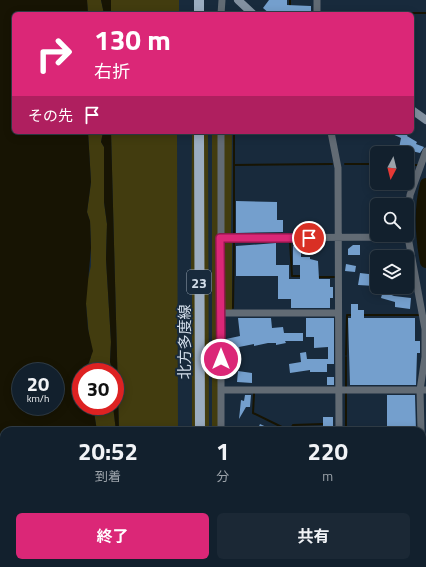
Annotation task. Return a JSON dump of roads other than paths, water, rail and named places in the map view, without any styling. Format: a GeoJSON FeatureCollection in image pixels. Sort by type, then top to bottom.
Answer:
{"type":"FeatureCollection","features":[{"type":"Feature","properties":{"kind":"main road"},"geometry":{"type":"LineString","coordinates":[[199,12],[200,0]]}},
{"type":"Feature","properties":{"kind":"main road"},"geometry":{"type":"LineString","coordinates":[[238,0],[251,12]]}},
{"type":"Feature","properties":{"kind":"main road"},"geometry":{"type":"LineString","coordinates":[[414,111],[426,120]]}},
{"type":"Feature","properties":{"kind":"main road","name":"北方多度線"},"geometry":{"type":"LineString","coordinates":[[199,134],[200,427]]}},
{"type":"Feature","properties":{"kind":"street"},"geometry":{"type":"LineString","coordinates":[[221,12],[222,0]]}},
{"type":"Feature","properties":{"kind":"street"},"geometry":{"type":"LineString","coordinates":[[317,0],[317,12]]}},
{"type":"Feature","properties":{"kind":"street"},"geometry":{"type":"LineString","coordinates":[[221,134],[221,427]]}},
{"type":"Feature","properties":{"kind":"street"},"geometry":{"type":"LineString","coordinates":[[331,134],[338,168],[339,427]]}},
{"type":"Feature","properties":{"kind":"street"},"geometry":{"type":"LineString","coordinates":[[410,198],[426,151]]}},
{"type":"Feature","properties":{"kind":"street"},"geometry":{"type":"LineString","coordinates":[[220,238],[370,238]]}},
{"type":"Feature","properties":{"kind":"street"},"geometry":{"type":"LineString","coordinates":[[409,242],[425,329],[421,427]]}},
{"type":"Feature","properties":{"kind":"street"},"geometry":{"type":"LineString","coordinates":[[220,313],[338,313]]}},
{"type":"Feature","properties":{"kind":"street"},"geometry":{"type":"LineString","coordinates":[[221,390],[423,390]]}},
{"type":"Feature","properties":{"kind":"waterway"},"geometry":{"type":"LineString","coordinates":[[290,0],[290,7]]}},
{"type":"Feature","properties":{"kind":"waterway"},"geometry":{"type":"LineString","coordinates":[[414,13],[426,13]]}},
{"type":"Feature","properties":{"kind":"waterway"},"geometry":{"type":"LineString","coordinates":[[234,134],[234,233]]}},
{"type":"Feature","properties":{"kind":"waterway"},"geometry":{"type":"LineString","coordinates":[[234,165],[332,164]]}},
{"type":"Feature","properties":{"kind":"waterway"},"geometry":{"type":"LineString","coordinates":[[345,164],[370,164]]}},
{"type":"Feature","properties":{"kind":"waterway"},"geometry":{"type":"LineString","coordinates":[[426,184],[422,204],[423,243],[426,262]]}},
{"type":"Feature","properties":{"kind":"waterway"},"geometry":{"type":"LineString","coordinates":[[233,308],[234,241],[236,241]]}},
{"type":"Feature","properties":{"kind":"waterway"},"geometry":{"type":"LineString","coordinates":[[290,241],[292,276],[303,276]]}},
{"type":"Feature","properties":{"kind":"waterway"},"geometry":{"type":"LineString","coordinates":[[317,277],[334,277]]}},
{"type":"Feature","properties":{"kind":"waterway"},"geometry":{"type":"LineString","coordinates":[[346,355],[347,315],[354,315]]}},
{"type":"Feature","properties":{"kind":"waterway"},"geometry":{"type":"LineString","coordinates":[[362,315],[421,315]]}},
{"type":"Feature","properties":{"kind":"waterway"},"geometry":{"type":"LineString","coordinates":[[346,357],[346,387]]}},
{"type":"Feature","properties":{"kind":"waterway"},"geometry":{"type":"LineString","coordinates":[[346,393],[346,427]]}},
{"type":"Feature","properties":{"kind":"waterway"},"geometry":{"type":"LineString","coordinates":[[254,394],[253,413],[282,427]]}},
{"type":"Feature","properties":{"kind":"waterway"},"geometry":{"type":"LineString","coordinates":[[292,427],[293,425],[324,424]]}}]}
